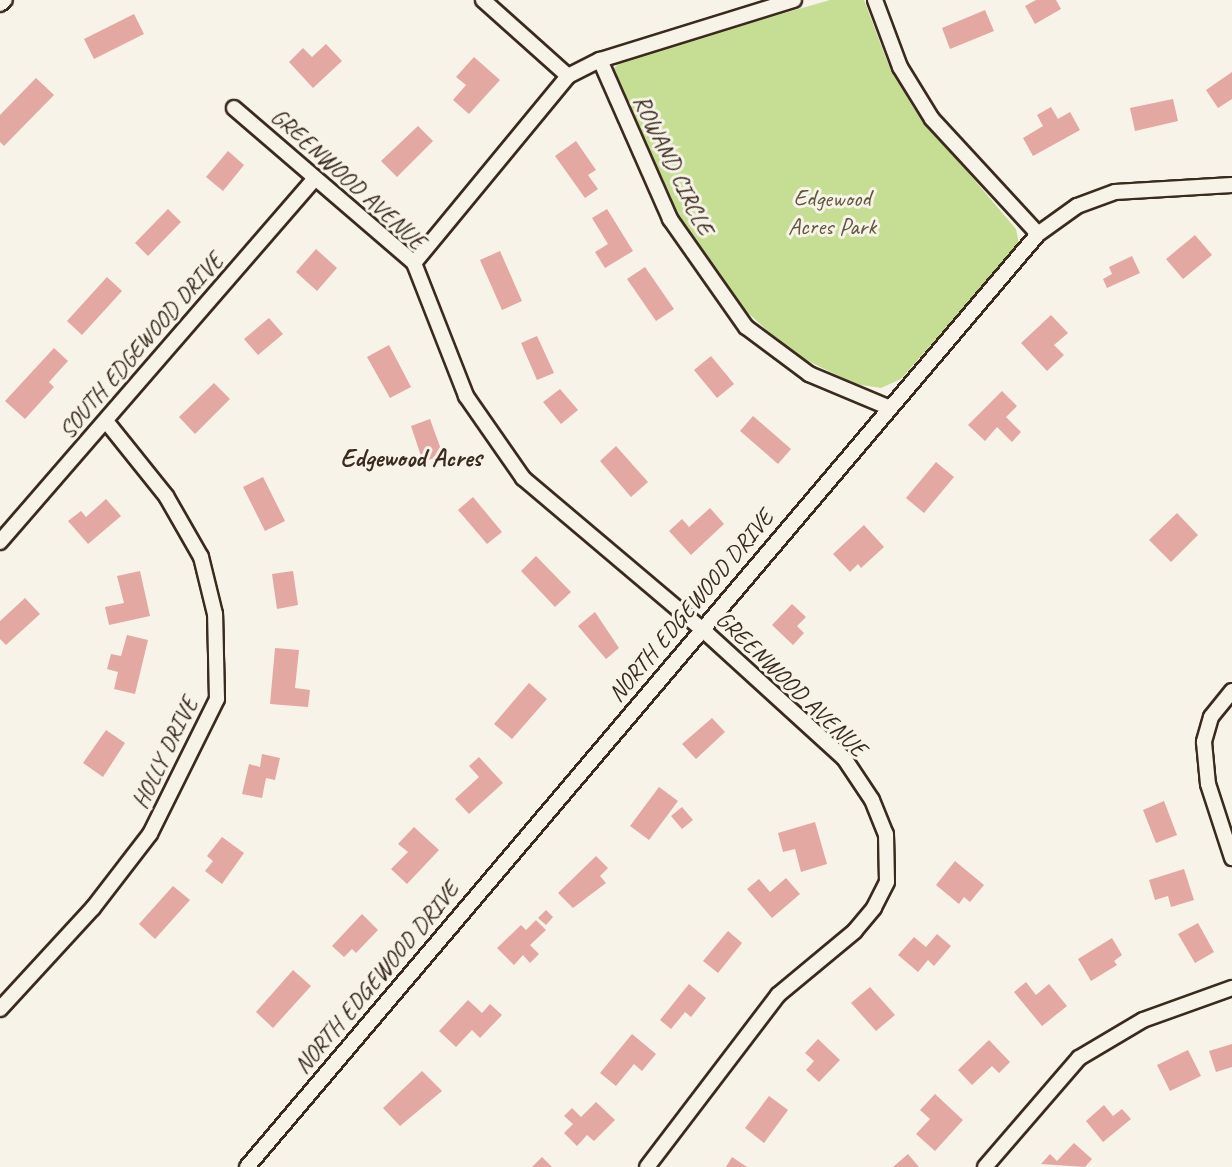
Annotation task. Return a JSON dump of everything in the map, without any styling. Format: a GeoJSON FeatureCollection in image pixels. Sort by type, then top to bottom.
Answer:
{"type":"FeatureCollection","features":[{"type":"Feature","properties":{"kind":"street"},"geometry":{"type":"LineString","coordinates":[[0,4],[4,0]]}},
{"type":"Feature","properties":{"kind":"street"},"geometry":{"type":"LineString","coordinates":[[483,0],[568,76]]}},
{"type":"Feature","properties":{"kind":"street"},"geometry":{"type":"LineString","coordinates":[[414,263],[568,76],[600,60],[794,0]]}},
{"type":"Feature","properties":{"kind":"street"},"geometry":{"type":"LineString","coordinates":[[874,0],[900,67],[932,119],[1038,234]]}},
{"type":"Feature","properties":{"kind":"street","name":"ROWAND CIRCLE"},"geometry":{"type":"LineString","coordinates":[[600,60],[670,219],[746,327],[809,374],[888,407]]}},
{"type":"Feature","properties":{"kind":"street","name":"GREENWOOD AVENUE"},"geometry":{"type":"LineString","coordinates":[[234,108],[414,263],[466,396],[523,478],[702,629],[844,758],[872,800],[886,834],[887,882],[855,931],[778,995],[746,1032],[647,1167]]}},
{"type":"Feature","properties":{"kind":"street","name":"SOUTH EDGEWOOD DRIVE"},"geometry":{"type":"LineString","coordinates":[[0,542],[315,178]]}},
{"type":"Feature","properties":{"kind":"street","name":"NORTH EDGEWOOD DRIVE"},"geometry":{"type":"LineString","coordinates":[[247,1167],[888,407],[1038,234],[1077,206],[1115,192],[1232,185]]}},
{"type":"Feature","properties":{"kind":"street","name":"HOLLY DRIVE"},"geometry":{"type":"LineString","coordinates":[[0,1009],[93,908],[150,834],[217,699],[215,614],[201,557],[166,496],[106,421]]}},
{"type":"Feature","properties":{"kind":"street"},"geometry":{"type":"LineString","coordinates":[[1232,691],[1211,717],[1204,742],[1208,784],[1232,858]]}},
{"type":"Feature","properties":{"kind":"street"},"geometry":{"type":"LineString","coordinates":[[984,1167],[1079,1058],[1143,1020],[1232,988]]}},
{"type":"Feature","properties":{"kind":"green space","name":"Edgewood Acres Park"},"geometry":{"type":"Polygon","coordinates":[[[830,0],[864,0],[887,61],[914,109],[1016,229],[1019,244],[901,379],[881,388],[855,384],[792,353],[735,301],[681,221],[614,82],[614,68],[624,59],[830,0]]]}},
{"type":"Feature","properties":{"kind":"building"},"geometry":{"type":"Polygon","coordinates":[[[1036,0],[1056,0],[1061,9],[1035,24],[1025,6],[1036,0]]]}},
{"type":"Feature","properties":{"kind":"building"},"geometry":{"type":"Polygon","coordinates":[[[985,10],[994,31],[950,49],[942,28],[985,10]]]}},
{"type":"Feature","properties":{"kind":"building"},"geometry":{"type":"Polygon","coordinates":[[[134,14],[144,34],[94,59],[84,39],[134,14]]]}},
{"type":"Feature","properties":{"kind":"building"},"geometry":{"type":"Polygon","coordinates":[[[326,44],[342,61],[313,88],[289,62],[303,48],[312,57],[326,44]]]}},
{"type":"Feature","properties":{"kind":"building"},"geometry":{"type":"Polygon","coordinates":[[[474,57],[500,80],[469,114],[453,100],[466,85],[456,77],[474,57]]]}},
{"type":"Feature","properties":{"kind":"building"},"geometry":{"type":"Polygon","coordinates":[[[1232,72],[1232,99],[1218,108],[1206,90],[1232,72]]]}},
{"type":"Feature","properties":{"kind":"building"},"geometry":{"type":"Polygon","coordinates":[[[36,78],[54,95],[4,146],[0,142],[0,115],[36,78]]]}},
{"type":"Feature","properties":{"kind":"building"},"geometry":{"type":"Polygon","coordinates":[[[1173,99],[1178,121],[1135,131],[1130,108],[1173,99]]]}},
{"type":"Feature","properties":{"kind":"building"},"geometry":{"type":"Polygon","coordinates":[[[1051,107],[1058,119],[1070,112],[1080,130],[1033,156],[1023,138],[1043,126],[1037,115],[1051,107]]]}},
{"type":"Feature","properties":{"kind":"building"},"geometry":{"type":"Polygon","coordinates":[[[418,126],[433,141],[397,177],[381,161],[418,126]]]}},
{"type":"Feature","properties":{"kind":"building"},"geometry":{"type":"Polygon","coordinates":[[[576,141],[596,170],[588,175],[598,189],[585,198],[555,156],[576,141]]]}},
{"type":"Feature","properties":{"kind":"building"},"geometry":{"type":"Polygon","coordinates":[[[228,151],[244,165],[223,191],[206,177],[228,151]]]}},
{"type":"Feature","properties":{"kind":"building"},"geometry":{"type":"Polygon","coordinates":[[[168,209],[181,222],[148,256],[135,243],[168,209]]]}},
{"type":"Feature","properties":{"kind":"building"},"geometry":{"type":"Polygon","coordinates":[[[607,209],[633,251],[605,268],[595,252],[608,244],[592,218],[607,209]]]}},
{"type":"Feature","properties":{"kind":"building"},"geometry":{"type":"Polygon","coordinates":[[[1195,235],[1212,255],[1183,279],[1166,259],[1195,235]]]}},
{"type":"Feature","properties":{"kind":"building"},"geometry":{"type":"Polygon","coordinates":[[[316,249],[337,268],[317,291],[296,272],[316,249]]]}},
{"type":"Feature","properties":{"kind":"building"},"geometry":{"type":"Polygon","coordinates":[[[500,251],[522,301],[502,310],[480,260],[500,251]]]}},
{"type":"Feature","properties":{"kind":"building"},"geometry":{"type":"Polygon","coordinates":[[[1132,256],[1140,273],[1107,288],[1103,279],[1112,274],[1109,267],[1132,256]]]}},
{"type":"Feature","properties":{"kind":"building"},"geometry":{"type":"Polygon","coordinates":[[[645,267],[674,309],[656,321],[627,279],[645,267]]]}},
{"type":"Feature","properties":{"kind":"building"},"geometry":{"type":"Polygon","coordinates":[[[107,277],[122,291],[82,335],[67,321],[107,277]]]}},
{"type":"Feature","properties":{"kind":"building"},"geometry":{"type":"Polygon","coordinates":[[[1051,315],[1068,333],[1054,345],[1064,355],[1047,371],[1021,343],[1051,315]]]}},
{"type":"Feature","properties":{"kind":"building"},"geometry":{"type":"Polygon","coordinates":[[[269,318],[283,334],[258,355],[244,339],[269,318]]]}},
{"type":"Feature","properties":{"kind":"building"},"geometry":{"type":"Polygon","coordinates":[[[537,336],[554,373],[537,380],[521,343],[537,336]]]}},
{"type":"Feature","properties":{"kind":"building"},"geometry":{"type":"Polygon","coordinates":[[[389,345],[411,387],[390,398],[367,357],[389,345]]]}},
{"type":"Feature","properties":{"kind":"building"},"geometry":{"type":"Polygon","coordinates":[[[54,348],[68,361],[49,382],[54,387],[25,419],[5,401],[54,348]]]}},
{"type":"Feature","properties":{"kind":"building"},"geometry":{"type":"Polygon","coordinates":[[[711,356],[734,384],[717,398],[694,370],[711,356]]]}},
{"type":"Feature","properties":{"kind":"building"},"geometry":{"type":"Polygon","coordinates":[[[214,383],[230,399],[195,434],[179,417],[214,383]]]}},
{"type":"Feature","properties":{"kind":"building"},"geometry":{"type":"Polygon","coordinates":[[[560,389],[578,410],[561,424],[543,402],[560,389]]]}},
{"type":"Feature","properties":{"kind":"building"},"geometry":{"type":"Polygon","coordinates":[[[1002,391],[1017,406],[1006,417],[1021,432],[1012,442],[997,427],[985,441],[968,425],[1002,391]]]}},
{"type":"Feature","properties":{"kind":"building"},"geometry":{"type":"Polygon","coordinates":[[[753,416],[791,449],[778,464],[740,431],[753,416]]]}},
{"type":"Feature","properties":{"kind":"building"},"geometry":{"type":"Polygon","coordinates":[[[430,419],[443,455],[423,462],[411,426],[430,419]]]}},
{"type":"Feature","properties":{"kind":"building"},"geometry":{"type":"Polygon","coordinates":[[[616,446],[648,482],[631,497],[600,461],[616,446]]]}},
{"type":"Feature","properties":{"kind":"building"},"geometry":{"type":"Polygon","coordinates":[[[936,462],[954,477],[924,513],[906,498],[936,462]]]}},
{"type":"Feature","properties":{"kind":"building"},"geometry":{"type":"Polygon","coordinates":[[[263,477],[285,521],[265,531],[243,487],[263,477]]]}},
{"type":"Feature","properties":{"kind":"building"},"geometry":{"type":"Polygon","coordinates":[[[473,497],[502,532],[487,544],[458,510],[473,497]]]}},
{"type":"Feature","properties":{"kind":"building"},"geometry":{"type":"Polygon","coordinates":[[[106,499],[121,516],[88,544],[68,521],[81,511],[86,517],[106,499]]]}},
{"type":"Feature","properties":{"kind":"building"},"geometry":{"type":"Polygon","coordinates":[[[710,508],[724,524],[691,555],[669,531],[682,519],[689,527],[710,508]]]}},
{"type":"Feature","properties":{"kind":"building"},"geometry":{"type":"Polygon","coordinates":[[[1177,513],[1198,535],[1171,562],[1149,540],[1177,513]]]}},
{"type":"Feature","properties":{"kind":"building"},"geometry":{"type":"Polygon","coordinates":[[[864,525],[884,547],[861,568],[858,564],[850,572],[833,554],[864,525]]]}},
{"type":"Feature","properties":{"kind":"building"},"geometry":{"type":"Polygon","coordinates":[[[536,556],[571,592],[555,607],[521,571],[536,556]]]}},
{"type":"Feature","properties":{"kind":"building"},"geometry":{"type":"Polygon","coordinates":[[[140,571],[150,616],[109,625],[105,607],[124,603],[117,576],[140,571]]]}},
{"type":"Feature","properties":{"kind":"building"},"geometry":{"type":"Polygon","coordinates":[[[293,571],[298,605],[277,609],[272,574],[293,571]]]}},
{"type":"Feature","properties":{"kind":"building"},"geometry":{"type":"Polygon","coordinates":[[[25,598],[40,614],[6,645],[0,639],[0,621],[25,598]]]}},
{"type":"Feature","properties":{"kind":"building"},"geometry":{"type":"Polygon","coordinates":[[[792,604],[806,617],[797,626],[804,633],[793,645],[772,625],[792,604]]]}},
{"type":"Feature","properties":{"kind":"building"},"geometry":{"type":"Polygon","coordinates":[[[595,612],[619,648],[606,659],[578,626],[595,612]]]}},
{"type":"Feature","properties":{"kind":"building"},"geometry":{"type":"Polygon","coordinates":[[[127,635],[148,640],[135,694],[114,689],[118,672],[107,669],[111,654],[121,656],[127,635]]]}},
{"type":"Feature","properties":{"kind":"building"},"geometry":{"type":"Polygon","coordinates":[[[275,648],[299,650],[295,688],[310,690],[308,707],[270,704],[275,648]]]}},
{"type":"Feature","properties":{"kind":"building"},"geometry":{"type":"Polygon","coordinates":[[[529,683],[547,699],[512,739],[494,724],[529,683]]]}},
{"type":"Feature","properties":{"kind":"building"},"geometry":{"type":"Polygon","coordinates":[[[712,718],[725,732],[696,759],[682,744],[712,718]]]}},
{"type":"Feature","properties":{"kind":"building"},"geometry":{"type":"Polygon","coordinates":[[[106,730],[125,743],[103,777],[83,763],[106,730]]]}},
{"type":"Feature","properties":{"kind":"building"},"geometry":{"type":"Polygon","coordinates":[[[262,754],[280,758],[275,780],[266,778],[262,798],[242,794],[249,764],[260,767],[262,754]]]}},
{"type":"Feature","properties":{"kind":"building"},"geometry":{"type":"Polygon","coordinates":[[[479,757],[503,783],[469,814],[455,799],[479,777],[469,766],[479,757]]]}},
{"type":"Feature","properties":{"kind":"building"},"geometry":{"type":"Polygon","coordinates":[[[659,787],[678,801],[649,840],[630,826],[659,787]]]}},
{"type":"Feature","properties":{"kind":"building"},"geometry":{"type":"Polygon","coordinates":[[[1164,801],[1177,835],[1156,843],[1143,810],[1164,801]]]}},
{"type":"Feature","properties":{"kind":"building"},"geometry":{"type":"Polygon","coordinates":[[[682,807],[693,820],[682,829],[671,816],[682,807]]]}},
{"type":"Feature","properties":{"kind":"building"},"geometry":{"type":"Polygon","coordinates":[[[815,822],[827,864],[801,872],[795,849],[783,852],[778,833],[815,822]]]}},
{"type":"Feature","properties":{"kind":"building"},"geometry":{"type":"Polygon","coordinates":[[[414,827],[439,850],[407,884],[391,869],[408,852],[398,844],[414,827]]]}},
{"type":"Feature","properties":{"kind":"building"},"geometry":{"type":"Polygon","coordinates":[[[222,837],[244,853],[222,884],[205,871],[213,861],[207,856],[222,837]]]}},
{"type":"Feature","properties":{"kind":"building"},"geometry":{"type":"Polygon","coordinates":[[[596,856],[608,868],[600,876],[606,883],[573,908],[558,893],[596,856]]]}},
{"type":"Feature","properties":{"kind":"building"},"geometry":{"type":"Polygon","coordinates":[[[955,861],[984,885],[970,902],[964,897],[959,904],[936,885],[955,861]]]}},
{"type":"Feature","properties":{"kind":"building"},"geometry":{"type":"Polygon","coordinates":[[[1184,869],[1194,900],[1171,907],[1168,896],[1155,900],[1149,880],[1184,869]]]}},
{"type":"Feature","properties":{"kind":"building"},"geometry":{"type":"Polygon","coordinates":[[[786,878],[800,894],[772,918],[747,889],[759,879],[770,892],[786,878]]]}},
{"type":"Feature","properties":{"kind":"building"},"geometry":{"type":"Polygon","coordinates":[[[173,886],[190,900],[155,939],[139,924],[173,886]]]}},
{"type":"Feature","properties":{"kind":"building"},"geometry":{"type":"Polygon","coordinates":[[[546,910],[553,917],[546,925],[538,918],[546,910]]]}},
{"type":"Feature","properties":{"kind":"building"},"geometry":{"type":"Polygon","coordinates":[[[362,914],[378,930],[356,953],[352,949],[344,957],[332,946],[362,914]]]}},
{"type":"Feature","properties":{"kind":"building"},"geometry":{"type":"Polygon","coordinates":[[[536,920],[546,930],[530,945],[539,954],[530,963],[523,955],[514,965],[497,948],[521,925],[526,930],[536,920]]]}},
{"type":"Feature","properties":{"kind":"building"},"geometry":{"type":"Polygon","coordinates":[[[1198,923],[1214,952],[1195,963],[1178,934],[1198,923]]]}},
{"type":"Feature","properties":{"kind":"building"},"geometry":{"type":"Polygon","coordinates":[[[728,931],[742,943],[718,973],[703,961],[728,931]]]}},
{"type":"Feature","properties":{"kind":"building"},"geometry":{"type":"Polygon","coordinates":[[[937,934],[951,946],[934,966],[928,960],[918,972],[898,955],[914,937],[926,947],[937,934]]]}},
{"type":"Feature","properties":{"kind":"building"},"geometry":{"type":"Polygon","coordinates":[[[1112,938],[1122,955],[1114,961],[1117,965],[1091,981],[1078,959],[1112,938]]]}},
{"type":"Feature","properties":{"kind":"building"},"geometry":{"type":"Polygon","coordinates":[[[293,970],[311,986],[273,1028],[256,1012],[293,970]]]}},
{"type":"Feature","properties":{"kind":"building"},"geometry":{"type":"Polygon","coordinates":[[[1026,982],[1036,995],[1049,984],[1067,1006],[1042,1026],[1014,992],[1026,982]]]}},
{"type":"Feature","properties":{"kind":"building"},"geometry":{"type":"Polygon","coordinates":[[[689,984],[706,998],[691,1017],[685,1012],[671,1029],[660,1020],[689,984]]]}},
{"type":"Feature","properties":{"kind":"building"},"geometry":{"type":"Polygon","coordinates":[[[870,987],[895,1015],[876,1031],[851,1003],[870,987]]]}},
{"type":"Feature","properties":{"kind":"building"},"geometry":{"type":"Polygon","coordinates":[[[468,1000],[482,1013],[490,1004],[502,1015],[480,1038],[472,1030],[456,1047],[439,1031],[468,1000]]]}},
{"type":"Feature","properties":{"kind":"building"},"geometry":{"type":"Polygon","coordinates":[[[632,1034],[656,1054],[642,1071],[634,1064],[616,1086],[600,1073],[632,1034]]]}},
{"type":"Feature","properties":{"kind":"building"},"geometry":{"type":"Polygon","coordinates":[[[818,1039],[840,1060],[819,1082],[806,1070],[814,1061],[805,1053],[818,1039]]]}},
{"type":"Feature","properties":{"kind":"building"},"geometry":{"type":"Polygon","coordinates":[[[989,1040],[1010,1062],[999,1073],[992,1066],[972,1085],[958,1070],[989,1040]]]}},
{"type":"Feature","properties":{"kind":"building"},"geometry":{"type":"Polygon","coordinates":[[[1232,1044],[1232,1067],[1216,1072],[1209,1051],[1232,1044]]]}},
{"type":"Feature","properties":{"kind":"building"},"geometry":{"type":"Polygon","coordinates":[[[1188,1050],[1201,1076],[1170,1091],[1157,1065],[1188,1050]]]}},
{"type":"Feature","properties":{"kind":"building"},"geometry":{"type":"Polygon","coordinates":[[[422,1071],[442,1091],[400,1126],[383,1108],[422,1071]]]}},
{"type":"Feature","properties":{"kind":"building"},"geometry":{"type":"Polygon","coordinates":[[[935,1094],[963,1120],[935,1151],[916,1134],[930,1119],[920,1110],[935,1094]]]}},
{"type":"Feature","properties":{"kind":"building"},"geometry":{"type":"Polygon","coordinates":[[[769,1096],[788,1110],[764,1143],[745,1128],[769,1096]]]}},
{"type":"Feature","properties":{"kind":"building"},"geometry":{"type":"Polygon","coordinates":[[[596,1102],[615,1120],[594,1141],[587,1135],[577,1146],[564,1133],[573,1124],[564,1116],[572,1108],[581,1117],[596,1102]]]}},
{"type":"Feature","properties":{"kind":"building"},"geometry":{"type":"Polygon","coordinates":[[[1104,1105],[1113,1116],[1122,1109],[1131,1119],[1103,1142],[1086,1121],[1104,1105]]]}},
{"type":"Feature","properties":{"kind":"building"},"geometry":{"type":"Polygon","coordinates":[[[1074,1143],[1092,1159],[1085,1167],[1041,1164],[1050,1154],[1057,1161],[1074,1143]]]}},
{"type":"Feature","properties":{"kind":"building"},"geometry":{"type":"Polygon","coordinates":[[[908,1154],[919,1167],[893,1167],[908,1154]]]}},
{"type":"Feature","properties":{"kind":"building"},"geometry":{"type":"Polygon","coordinates":[[[542,1157],[552,1167],[532,1167],[542,1157]]]}},
{"type":"Feature","properties":{"kind":"building"},"geometry":{"type":"Polygon","coordinates":[[[732,1157],[747,1167],[726,1167],[732,1157]]]}},
{"type":"Feature","properties":{"kind":"district","name":"Edgewood Acres"},"geometry":{"type":"Point","coordinates":[411,458]}}]}
